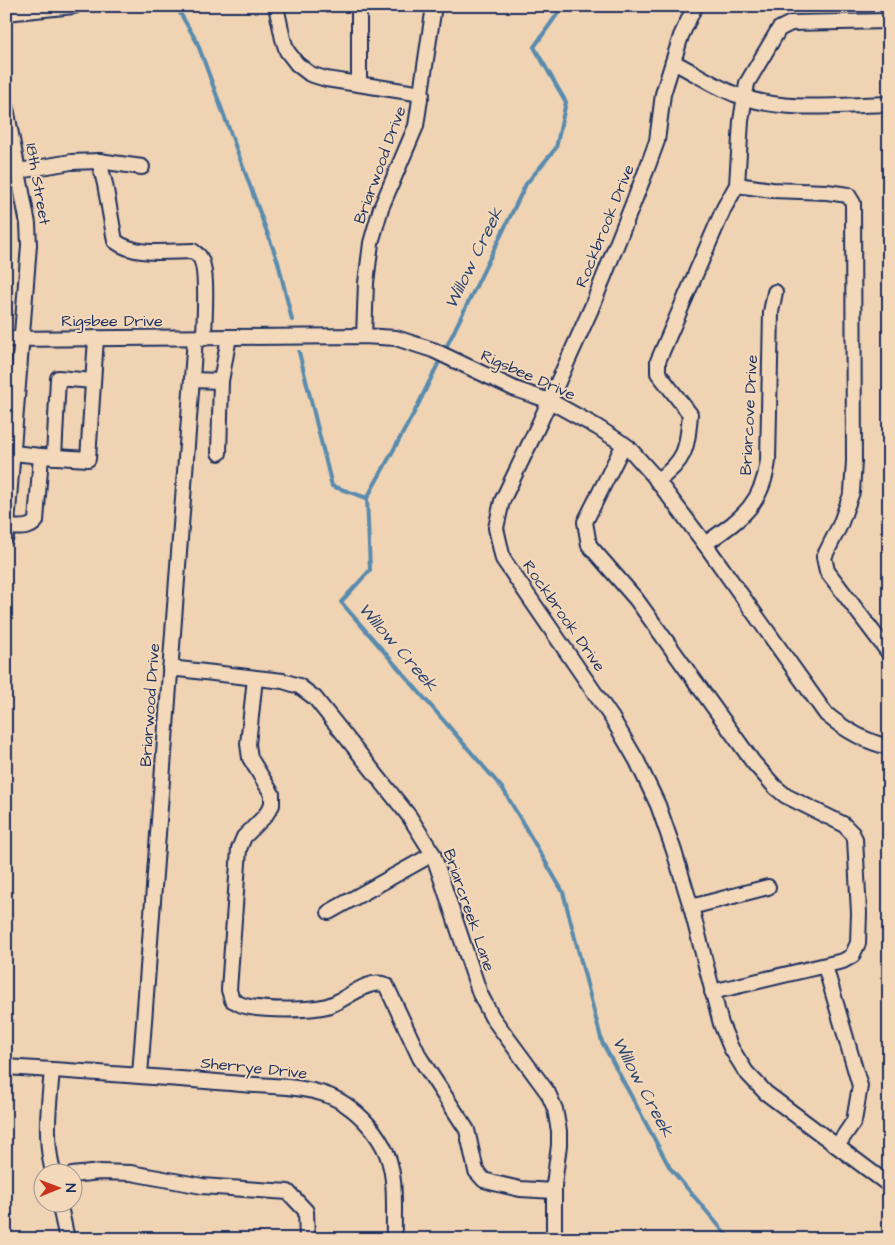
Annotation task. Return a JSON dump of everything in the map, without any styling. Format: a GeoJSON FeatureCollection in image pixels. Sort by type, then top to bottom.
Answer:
{"type":"FeatureCollection","features":[{"type":"Feature","properties":{"kind":"street"},"geometry":{"type":"LineString","coordinates":[[6,13],[74,6]]}},
{"type":"Feature","properties":{"kind":"street"},"geometry":{"type":"LineString","coordinates":[[276,6],[287,50],[297,64],[310,74],[326,79],[422,94]]}},
{"type":"Feature","properties":{"kind":"street"},"geometry":{"type":"LineString","coordinates":[[359,6],[359,84]]}},
{"type":"Feature","properties":{"kind":"street","name":"Briarwood Drive"},"geometry":{"type":"LineString","coordinates":[[364,336],[366,282],[371,243],[382,208],[416,126],[434,6]]}},
{"type":"Feature","properties":{"kind":"street","name":"Rockbrook Drive"},"geometry":{"type":"LineString","coordinates":[[695,6],[681,36],[662,94],[657,140],[651,156],[591,309],[502,501],[496,528],[503,559],[612,718],[637,761],[658,805],[674,851],[721,1024],[731,1048],[746,1072],[766,1093],[889,1185]]}},
{"type":"Feature","properties":{"kind":"street"},"geometry":{"type":"LineString","coordinates":[[657,481],[680,461],[687,444],[690,414],[658,373],[658,361],[724,208],[737,185],[739,144],[747,83],[779,29],[791,23],[889,21]]}},
{"type":"Feature","properties":{"kind":"street"},"geometry":{"type":"LineString","coordinates":[[673,62],[736,95],[762,103],[788,107],[889,104]]}},
{"type":"Feature","properties":{"kind":"street","name":"18th Street"},"geometry":{"type":"LineString","coordinates":[[6,108],[28,224],[29,245],[13,454],[9,472],[7,532]]}},
{"type":"Feature","properties":{"kind":"street"},"geometry":{"type":"LineString","coordinates":[[19,171],[71,162],[99,161],[142,167]]}},
{"type":"Feature","properties":{"kind":"street","name":"Briarwood Drive"},"geometry":{"type":"LineString","coordinates":[[99,161],[115,242],[123,247],[136,250],[193,251],[202,262],[205,287],[200,338],[192,380],[140,1075]]}},
{"type":"Feature","properties":{"kind":"street"},"geometry":{"type":"LineString","coordinates":[[737,185],[772,190],[827,192],[848,195],[853,203],[854,461],[852,492],[840,526],[824,557],[827,571],[889,653]]}},
{"type":"Feature","properties":{"kind":"street","name":"Briarcove Drive"},"geometry":{"type":"LineString","coordinates":[[705,544],[748,511],[766,479],[772,312],[775,292]]}},
{"type":"Feature","properties":{"kind":"street","name":"Rigsbee Drive"},"geometry":{"type":"LineString","coordinates":[[6,339],[364,336],[396,338],[433,350],[515,389],[550,401],[624,444],[642,460],[705,544],[826,714],[847,730],[871,742],[889,747]]}},
{"type":"Feature","properties":{"kind":"street"},"geometry":{"type":"LineString","coordinates":[[219,452],[221,381],[229,337]]}},
{"type":"Feature","properties":{"kind":"street"},"geometry":{"type":"LineString","coordinates":[[13,454],[88,459],[96,338]]}},
{"type":"Feature","properties":{"kind":"street"},"geometry":{"type":"LineString","coordinates":[[7,532],[32,526],[36,521],[48,456],[58,378],[93,381]]}},
{"type":"Feature","properties":{"kind":"street"},"geometry":{"type":"LineString","coordinates":[[192,380],[221,381]]}},
{"type":"Feature","properties":{"kind":"street"},"geometry":{"type":"LineString","coordinates":[[624,444],[586,522],[589,545],[636,599],[753,762],[775,787],[786,796],[843,824],[855,839],[859,913],[858,943],[852,956],[843,961],[825,966],[712,992]]}},
{"type":"Feature","properties":{"kind":"street","name":"Briarcreek Lane"},"geometry":{"type":"LineString","coordinates":[[170,668],[283,681],[300,686],[316,698],[409,816],[433,854],[480,994],[492,1017],[548,1093],[555,1109],[559,1131],[559,1145],[554,1190],[554,1239]]}},
{"type":"Feature","properties":{"kind":"street"},"geometry":{"type":"LineString","coordinates":[[255,678],[248,744],[250,758],[272,794],[272,805],[265,816],[244,837],[239,849],[229,990],[232,1000],[242,1005],[260,1008],[312,1009],[331,1005],[369,985],[379,982],[386,984],[420,1058],[467,1130],[476,1171],[484,1180],[494,1183],[520,1189],[554,1190]]}},
{"type":"Feature","properties":{"kind":"street"},"geometry":{"type":"LineString","coordinates":[[328,912],[433,854]]}},
{"type":"Feature","properties":{"kind":"street"},"geometry":{"type":"LineString","coordinates":[[690,907],[768,887]]}},
{"type":"Feature","properties":{"kind":"street"},"geometry":{"type":"LineString","coordinates":[[825,966],[860,1086],[854,1121],[837,1146]]}},
{"type":"Feature","properties":{"kind":"street","name":"Sherrye Drive"},"geometry":{"type":"LineString","coordinates":[[6,1068],[140,1075],[308,1090],[337,1099],[355,1112],[367,1124],[383,1146],[391,1163],[394,1239]]}},
{"type":"Feature","properties":{"kind":"street"},"geometry":{"type":"LineString","coordinates":[[50,1162],[47,1130],[52,1070]]}},
{"type":"Feature","properties":{"kind":"street"},"geometry":{"type":"LineString","coordinates":[[82,1173],[100,1172],[131,1174],[202,1186],[288,1192],[306,1211],[307,1239]]}},
{"type":"Feature","properties":{"kind":"street"},"geometry":{"type":"LineString","coordinates":[[61,1212],[67,1239]]}},
{"type":"Feature","properties":{"kind":"shaded area"},"geometry":{"type":"Polygon","coordinates":[[[6,346],[14,346],[6,423],[6,346]]]}},
{"type":"Feature","properties":{"kind":"waterway"},"geometry":{"type":"LineString","coordinates":[[176,6],[197,42],[278,262],[292,320]]}},
{"type":"Feature","properties":{"kind":"waterway","name":"Willow Creek"},"geometry":{"type":"LineString","coordinates":[[563,6],[534,47],[566,102],[556,148],[526,184],[415,411],[367,498],[370,570],[341,602],[503,789],[563,892],[602,1042],[670,1168],[730,1239]]}},
{"type":"Feature","properties":{"kind":"waterway"},"geometry":{"type":"LineString","coordinates":[[299,352],[332,486],[367,498]]}}]}
